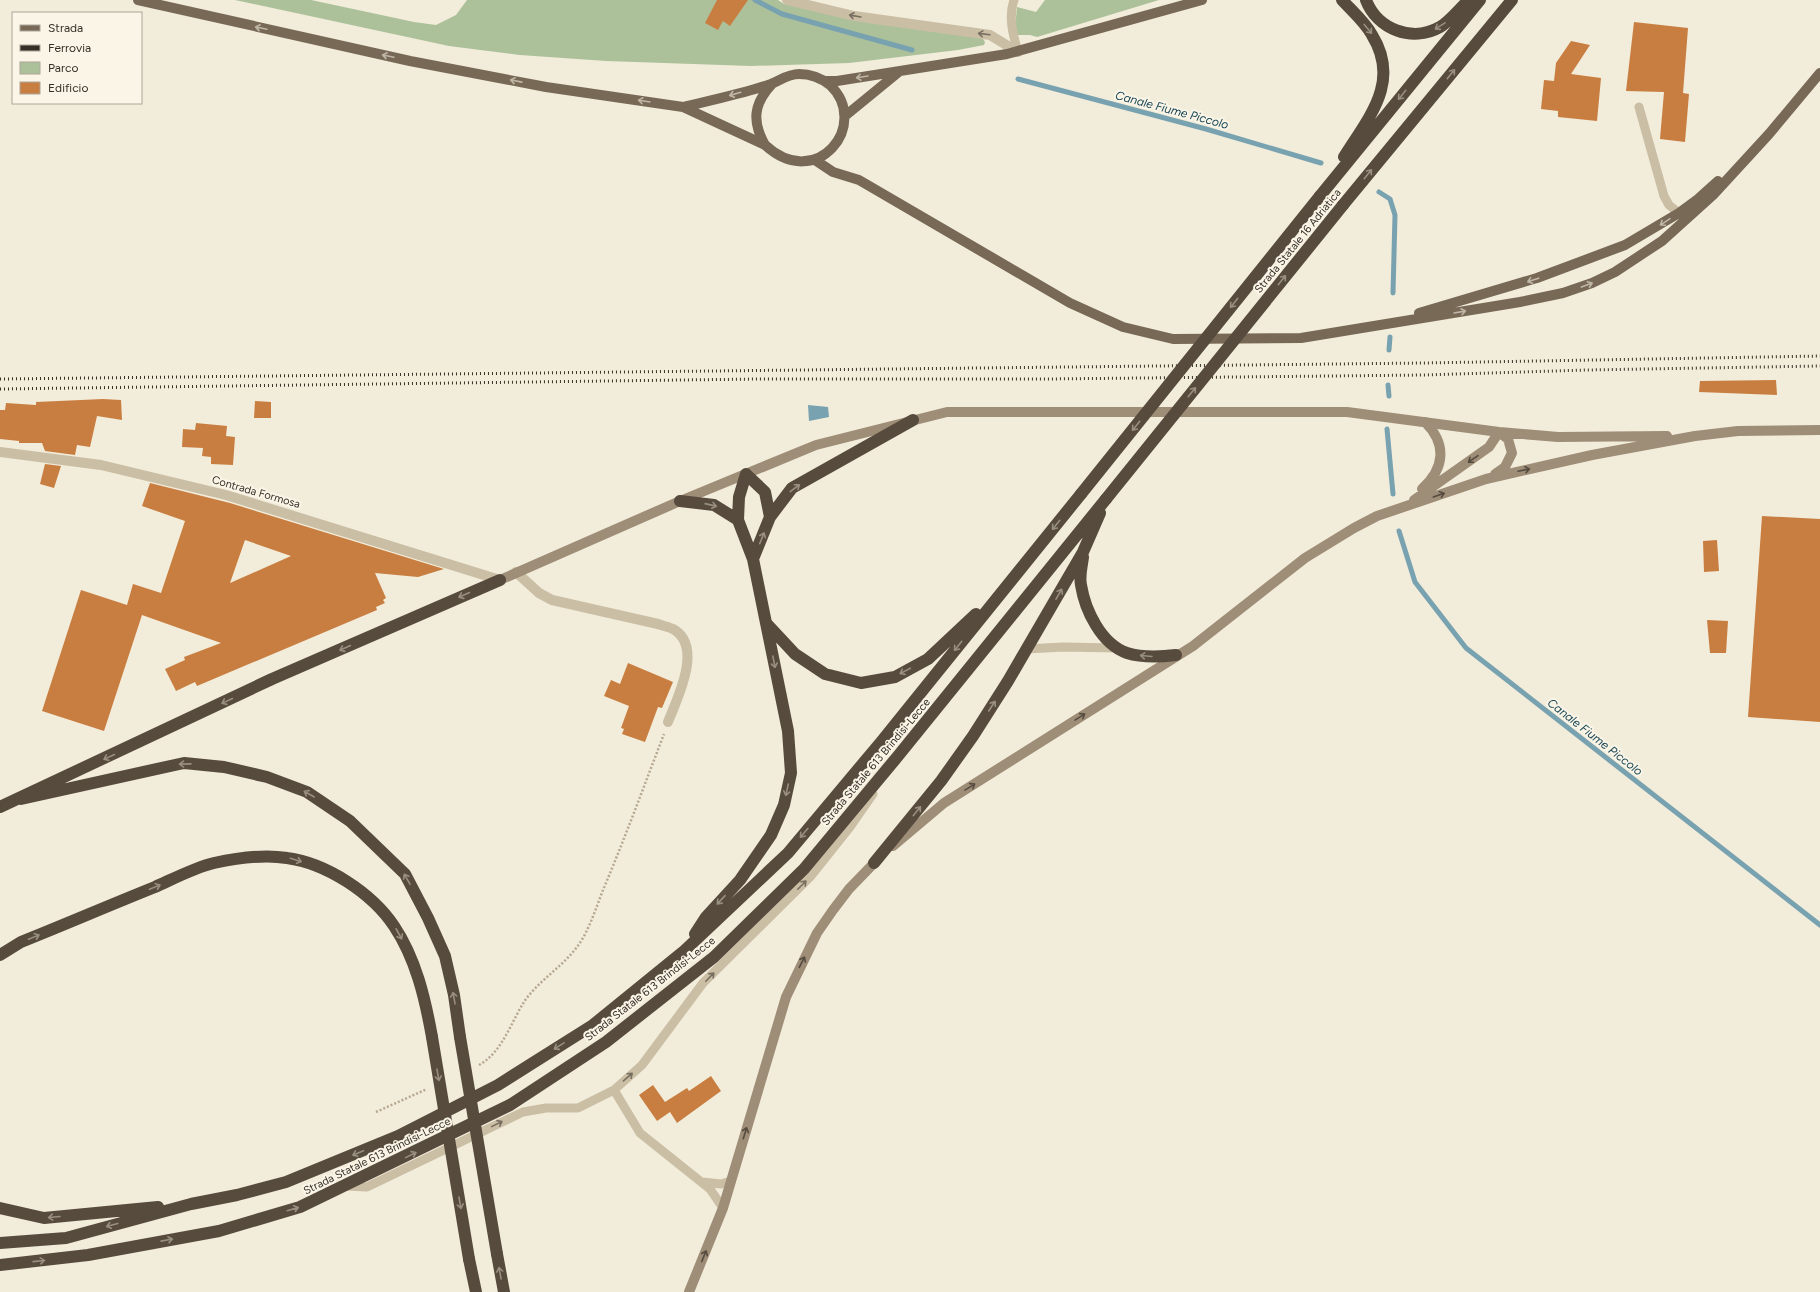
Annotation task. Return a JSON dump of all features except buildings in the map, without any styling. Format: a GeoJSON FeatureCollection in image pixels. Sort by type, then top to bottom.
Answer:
{"type":"FeatureCollection","features":[{"type":"Feature","properties":{"kind":"highway"},"geometry":{"type":"LineString","coordinates":[[1320,196],[1379,100],[1385,77],[1382,55],[1372,34],[1342,0]]}},
{"type":"Feature","properties":{"kind":"highway"},"geometry":{"type":"LineString","coordinates":[[1366,0],[1378,18],[1395,31],[1417,35],[1440,27],[1469,0]]}},
{"type":"Feature","properties":{"kind":"highway","name":"Strada Statale 16 Adriatica"},"geometry":{"type":"LineString","coordinates":[[1081,494],[1320,196],[1480,0]]}},
{"type":"Feature","properties":{"kind":"highway","name":"Strada Statale 16 Adriatica"},"geometry":{"type":"LineString","coordinates":[[1106,499],[1343,205],[1512,0]]}},
{"type":"Feature","properties":{"kind":"highway"},"geometry":{"type":"LineString","coordinates":[[753,559],[770,517],[792,488],[914,420]]}},
{"type":"Feature","properties":{"kind":"highway"},"geometry":{"type":"LineString","coordinates":[[683,952],[706,917],[740,880],[771,835],[784,805],[791,773],[788,731],[753,559],[738,520],[739,497],[746,474],[765,492],[770,517]]}},
{"type":"Feature","properties":{"kind":"highway","name":"Strada Statale 613 Brindisi-Lecce"},"geometry":{"type":"LineString","coordinates":[[0,1243],[66,1238],[191,1204],[237,1195],[286,1182],[398,1136],[491,1088],[593,1025],[683,952],[788,853],[881,742],[1081,494]]}},
{"type":"Feature","properties":{"kind":"highway"},"geometry":{"type":"LineString","coordinates":[[874,862],[941,781],[973,736],[1027,649],[1083,552],[1106,499]]}},
{"type":"Feature","properties":{"kind":"highway","name":"Strada Statale 613 Brindisi-Lecce"},"geometry":{"type":"LineString","coordinates":[[0,1265],[88,1255],[219,1231],[300,1207],[346,1186],[510,1105],[606,1042],[714,956],[799,874],[898,756],[1106,499]]}},
{"type":"Feature","properties":{"kind":"highway"},"geometry":{"type":"LineString","coordinates":[[680,501],[714,505],[738,520]]}},
{"type":"Feature","properties":{"kind":"highway"},"geometry":{"type":"LineString","coordinates":[[1083,552],[1080,584],[1090,614],[1100,631],[1116,648],[1128,653],[1141,656],[1176,656]]}},
{"type":"Feature","properties":{"kind":"highway"},"geometry":{"type":"LineString","coordinates":[[0,807],[21,799],[272,680],[500,580]]}},
{"type":"Feature","properties":{"kind":"highway"},"geometry":{"type":"LineString","coordinates":[[766,624],[795,654],[825,674],[862,683],[895,677],[928,659],[1009,583]]}},
{"type":"Feature","properties":{"kind":"highway"},"geometry":{"type":"LineString","coordinates":[[21,799],[184,763],[224,767],[267,777],[307,792],[350,821],[405,874],[428,918],[445,956],[454,996],[504,1292]]}},
{"type":"Feature","properties":{"kind":"highway"},"geometry":{"type":"LineString","coordinates":[[0,955],[21,942],[213,863],[258,857],[287,858],[315,866],[345,880],[373,901],[394,925],[408,951],[417,974],[426,1003],[469,1259],[476,1292]]}},
{"type":"Feature","properties":{"kind":"highway"},"geometry":{"type":"LineString","coordinates":[[0,1208],[44,1218],[191,1204]]}},
{"type":"Feature","properties":{"kind":"main road"},"geometry":{"type":"LineString","coordinates":[[138,0],[410,61],[546,86],[683,107],[766,145]]}},
{"type":"Feature","properties":{"kind":"main road"},"geometry":{"type":"LineString","coordinates":[[825,81],[837,81],[1018,52],[1202,0]]}},
{"type":"Feature","properties":{"kind":"main road"},"geometry":{"type":"LineString","coordinates":[[845,116],[900,71]]}},
{"type":"Feature","properties":{"kind":"main road"},"geometry":{"type":"LineString","coordinates":[[816,160],[833,172],[859,180],[1070,303],[1123,327],[1174,339],[1301,338],[1563,294],[1615,272],[1662,241],[1730,178],[1820,73]]}},
{"type":"Feature","properties":{"kind":"main road"},"geometry":{"type":"LineString","coordinates":[[798,74],[812,75],[825,81],[835,90],[842,102],[845,116],[843,130],[837,142],[828,152],[816,160],[802,162],[788,160],[776,155],[766,145],[758,133],[756,120],[757,106],[763,93],[773,83],[785,76],[798,74]]}},
{"type":"Feature","properties":{"kind":"main road"},"geometry":{"type":"LineString","coordinates":[[683,107],[773,83]]}},
{"type":"Feature","properties":{"kind":"main road"},"geometry":{"type":"LineString","coordinates":[[1367,328],[1504,289],[1571,267],[1625,245],[1698,199],[1769,134]]}},
{"type":"Feature","properties":{"kind":"main road"},"geometry":{"type":"LineString","coordinates":[[500,580],[680,501],[816,445],[947,412],[1347,412],[1499,432],[1558,437],[1695,436]]}},
{"type":"Feature","properties":{"kind":"main road"},"geometry":{"type":"LineString","coordinates":[[1402,507],[1425,486],[1439,468],[1441,457],[1440,444],[1433,430],[1425,422]]}},
{"type":"Feature","properties":{"kind":"main road"},"geometry":{"type":"LineString","coordinates":[[689,1292],[723,1208],[786,997],[818,933],[849,889],[874,862],[944,803],[1216,629],[1305,558],[1354,528],[1402,507],[1486,479],[1592,455],[1695,436],[1738,431],[1820,430]]}},
{"type":"Feature","properties":{"kind":"main road"},"geometry":{"type":"LineString","coordinates":[[1486,479],[1505,467],[1512,453],[1508,439],[1499,432]]}},
{"type":"Feature","properties":{"kind":"main road"},"geometry":{"type":"LineString","coordinates":[[1402,507],[1484,451],[1496,438],[1499,432]]}},
{"type":"Feature","properties":{"kind":"street"},"geometry":{"type":"LineString","coordinates":[[787,0],[854,16],[990,35],[1018,52]]}},
{"type":"Feature","properties":{"kind":"street","name":"Contrada Formosa"},"geometry":{"type":"LineString","coordinates":[[0,452],[101,465],[226,495],[500,580]]}},
{"type":"Feature","properties":{"kind":"street"},"geometry":{"type":"LineString","coordinates":[[516,572],[526,583],[552,600],[658,624],[673,629],[682,637],[687,645],[684,679],[668,722]]}},
{"type":"Feature","properties":{"kind":"lane"},"geometry":{"type":"LineString","coordinates":[[1014,0],[1012,6],[1012,28],[1018,52]]}},
{"type":"Feature","properties":{"kind":"lane"},"geometry":{"type":"LineString","coordinates":[[1638,107],[1664,196],[1669,205],[1679,212]]}},
{"type":"Feature","properties":{"kind":"lane"},"geometry":{"type":"LineString","coordinates":[[1027,649],[1063,647],[1116,648]]}},
{"type":"Feature","properties":{"kind":"lane"},"geometry":{"type":"LineString","coordinates":[[346,1186],[367,1186],[523,1112],[546,1108],[578,1108],[614,1090],[642,1065],[703,983],[811,876],[850,827],[898,756]]}},
{"type":"Feature","properties":{"kind":"lane"},"geometry":{"type":"LineString","coordinates":[[614,1090],[640,1133],[710,1189],[723,1208]]}},
{"type":"Feature","properties":{"kind":"lane"},"geometry":{"type":"LineString","coordinates":[[701,1182],[721,1184],[731,1180]]}},
{"type":"Feature","properties":{"kind":"path"},"geometry":{"type":"LineString","coordinates":[[474,1067],[481,1064],[501,1044],[526,1000],[539,984],[565,961],[578,947],[607,882],[668,722]]}},
{"type":"Feature","properties":{"kind":"path"},"geometry":{"type":"LineString","coordinates":[[376,1112],[434,1086]]}},
{"type":"Feature","properties":{"kind":"green space"},"geometry":{"type":"Polygon","coordinates":[[[235,0],[311,0],[414,22],[436,25],[456,15],[467,0],[778,0],[784,4],[969,34],[983,39],[985,42],[984,45],[958,50],[849,63],[751,66],[606,61],[520,55],[449,46],[235,0]]]}},
{"type":"Feature","properties":{"kind":"green space"},"geometry":{"type":"Polygon","coordinates":[[[1045,0],[1159,0],[1037,37],[1030,35],[1018,35],[1015,29],[1017,7],[1036,12],[1045,0]]]}},
{"type":"Feature","properties":{"kind":"water"},"geometry":{"type":"Polygon","coordinates":[[[808,405],[828,407],[829,417],[809,421],[808,405]]]}},
{"type":"Feature","properties":{"kind":"waterway","name":"Canale Fiume Piccolo"},"geometry":{"type":"LineString","coordinates":[[755,0],[782,14],[912,50]]}},
{"type":"Feature","properties":{"kind":"waterway","name":"Canale Fiume Piccolo"},"geometry":{"type":"LineString","coordinates":[[1018,79],[1206,129],[1321,163]]}},
{"type":"Feature","properties":{"kind":"waterway","name":"Canale Fiume Piccolo"},"geometry":{"type":"LineString","coordinates":[[1379,192],[1390,199],[1395,215],[1393,293]]}},
{"type":"Feature","properties":{"kind":"waterway","name":"Canale Fiume Piccolo"},"geometry":{"type":"LineString","coordinates":[[1389,350],[1390,337]]}},
{"type":"Feature","properties":{"kind":"waterway","name":"Canale Fiume Piccolo"},"geometry":{"type":"LineString","coordinates":[[1388,385],[1389,396]]}},
{"type":"Feature","properties":{"kind":"waterway","name":"Canale Fiume Piccolo"},"geometry":{"type":"LineString","coordinates":[[1387,429],[1393,494]]}},
{"type":"Feature","properties":{"kind":"waterway","name":"Canale Fiume Piccolo"},"geometry":{"type":"LineString","coordinates":[[1399,531],[1415,582],[1466,648],[1820,925]]}},
{"type":"Feature","properties":{"kind":"railway"},"geometry":{"type":"LineString","coordinates":[[0,379],[1424,363],[1820,356]]}},
{"type":"Feature","properties":{"kind":"railway"},"geometry":{"type":"LineString","coordinates":[[0,389],[758,379],[1047,379],[1424,375],[1587,370],[1820,366]]}}]}
